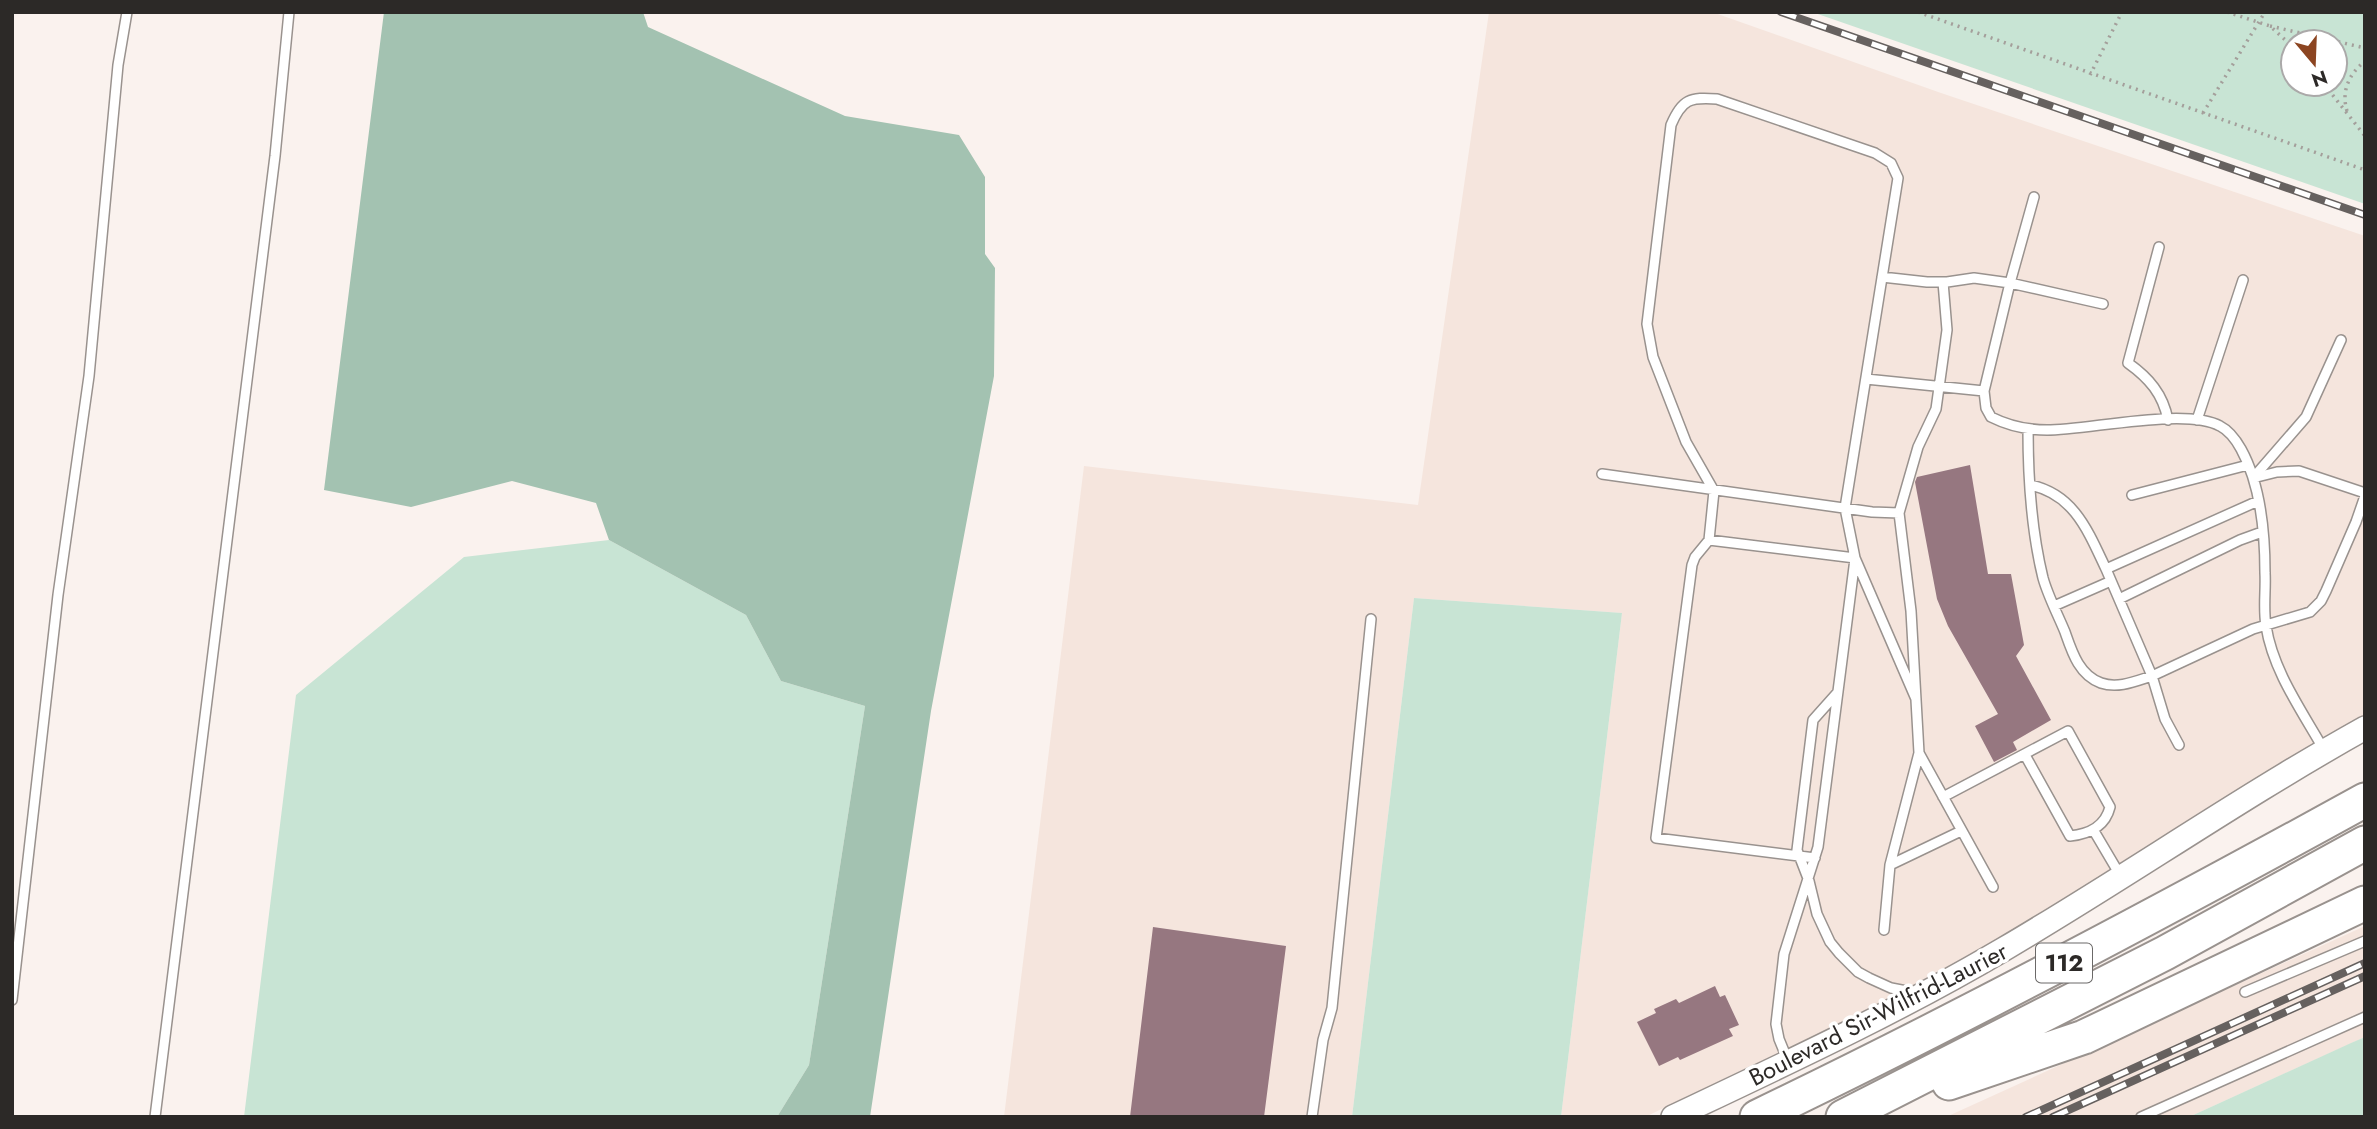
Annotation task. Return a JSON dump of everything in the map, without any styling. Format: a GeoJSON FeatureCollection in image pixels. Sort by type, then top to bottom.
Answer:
{"type":"FeatureCollection","features":[{"type":"Feature","properties":{"kind":"highway","name":"Boulevard Sir-Wilfrid-Laurier"},"geometry":{"type":"LineString","coordinates":[[1757,1117],[2088,951],[2365,800]]}},
{"type":"Feature","properties":{"kind":"highway","name":"112"},"geometry":{"type":"LineString","coordinates":[[1843,1117],[2165,953],[2365,843]]}},
{"type":"Feature","properties":{"kind":"highway"},"geometry":{"type":"LineString","coordinates":[[1850,1117],[2084,1037],[2365,903]]}},
{"type":"Feature","properties":{"kind":"street","name":"Boulevard Sir-Wilfrid-Laurier"},"geometry":{"type":"LineString","coordinates":[[1673,1117],[1922,994],[2013,944],[2365,729]]}},
{"type":"Feature","properties":{"kind":"lane"},"geometry":{"type":"LineString","coordinates":[[12,1000],[58,595],[89,376],[118,65],[127,12]]}},
{"type":"Feature","properties":{"kind":"lane"},"geometry":{"type":"LineString","coordinates":[[155,1117],[275,156],[289,12]]}},
{"type":"Feature","properties":{"kind":"lane"},"geometry":{"type":"LineString","coordinates":[[1815,858],[1656,838],[1692,565],[1709,540],[1714,491],[1686,442],[1653,357],[1647,324],[1671,125],[1678,108],[1687,101],[1699,97],[1717,99],[1832,136],[1875,153],[1891,163],[1898,178],[1845,508],[1855,558],[1916,699]]}},
{"type":"Feature","properties":{"kind":"lane"},"geometry":{"type":"LineString","coordinates":[[2034,197],[1984,391],[1986,408],[1991,417],[2028,429],[2197,420],[2217,424],[2233,436],[2248,464],[2258,501],[2265,570],[2266,626],[2280,670],[2325,751]]}},
{"type":"Feature","properties":{"kind":"lane"},"geometry":{"type":"LineString","coordinates":[[2159,247],[2128,363],[2152,383],[2163,402],[2168,420]]}},
{"type":"Feature","properties":{"kind":"lane"},"geometry":{"type":"LineString","coordinates":[[1882,276],[1942,282],[1974,278],[2010,283],[2103,304]]}},
{"type":"Feature","properties":{"kind":"lane"},"geometry":{"type":"LineString","coordinates":[[2197,420],[2243,280]]}},
{"type":"Feature","properties":{"kind":"lane"},"geometry":{"type":"LineString","coordinates":[[1884,930],[1890,865],[1919,753],[1911,611],[1899,513],[1918,447],[1936,408],[1940,387],[1947,330],[1942,282]]}},
{"type":"Feature","properties":{"kind":"lane"},"geometry":{"type":"LineString","coordinates":[[2253,478],[2306,417],[2341,340]]}},
{"type":"Feature","properties":{"kind":"lane"},"geometry":{"type":"LineString","coordinates":[[1866,380],[1984,391]]}},
{"type":"Feature","properties":{"kind":"lane"},"geometry":{"type":"LineString","coordinates":[[2028,429],[2032,519],[2044,580],[2071,649],[2086,674],[2111,685],[2152,676],[2242,634],[2304,615],[2321,601],[2365,495],[2299,471],[2277,472],[2253,478]]}},
{"type":"Feature","properties":{"kind":"lane"},"geometry":{"type":"LineString","coordinates":[[2132,495],[2248,464]]}},
{"type":"Feature","properties":{"kind":"lane"},"geometry":{"type":"LineString","coordinates":[[1602,474],[1714,491],[1899,513]]}},
{"type":"Feature","properties":{"kind":"lane"},"geometry":{"type":"LineString","coordinates":[[2030,485],[2046,488],[2059,496],[2081,520],[2106,569],[2152,676],[2165,719],[2179,746]]}},
{"type":"Feature","properties":{"kind":"lane"},"geometry":{"type":"LineString","coordinates":[[2106,569],[2258,501]]}},
{"type":"Feature","properties":{"kind":"lane"},"geometry":{"type":"LineString","coordinates":[[2119,599],[2262,532]]}},
{"type":"Feature","properties":{"kind":"lane"},"geometry":{"type":"LineString","coordinates":[[1709,540],[1855,558]]}},
{"type":"Feature","properties":{"kind":"lane"},"geometry":{"type":"LineString","coordinates":[[1788,1061],[1777,1032],[1784,954],[1815,858],[1855,558]]}},
{"type":"Feature","properties":{"kind":"lane"},"geometry":{"type":"LineString","coordinates":[[2054,606],[2111,582]]}},
{"type":"Feature","properties":{"kind":"lane"},"geometry":{"type":"LineString","coordinates":[[1312,1117],[1322,1040],[1332,1008],[1340,941],[1370,619]]}},
{"type":"Feature","properties":{"kind":"lane"},"geometry":{"type":"LineString","coordinates":[[1839,691],[1813,720],[1797,850],[1823,928],[1830,942],[1848,963],[1880,984],[1922,994]]}},
{"type":"Feature","properties":{"kind":"lane"},"geometry":{"type":"LineString","coordinates":[[1943,797],[2068,731],[2110,807],[2103,822],[2094,831],[2070,836],[2025,755]]}},
{"type":"Feature","properties":{"kind":"lane"},"geometry":{"type":"LineString","coordinates":[[1919,753],[1993,887]]}},
{"type":"Feature","properties":{"kind":"lane"},"geometry":{"type":"LineString","coordinates":[[1890,865],[1961,831]]}},
{"type":"Feature","properties":{"kind":"lane"},"geometry":{"type":"LineString","coordinates":[[2094,831],[2121,876]]}},
{"type":"Feature","properties":{"kind":"lane"},"geometry":{"type":"LineString","coordinates":[[2245,992],[2365,942]]}},
{"type":"Feature","properties":{"kind":"lane"},"geometry":{"type":"LineString","coordinates":[[2141,1117],[2365,1017]]}},
{"type":"Feature","properties":{"kind":"path"},"geometry":{"type":"LineString","coordinates":[[1918,12],[2365,170]]}},
{"type":"Feature","properties":{"kind":"path"},"geometry":{"type":"LineString","coordinates":[[2090,75],[2122,12]]}},
{"type":"Feature","properties":{"kind":"path"},"geometry":{"type":"LineString","coordinates":[[2227,12],[2270,26],[2365,48]]}},
{"type":"Feature","properties":{"kind":"path"},"geometry":{"type":"LineString","coordinates":[[2203,113],[2265,12]]}},
{"type":"Feature","properties":{"kind":"path"},"geometry":{"type":"LineString","coordinates":[[2270,26],[2279,34]]}},
{"type":"Feature","properties":{"kind":"path"},"geometry":{"type":"LineString","coordinates":[[2349,116],[2344,102],[2344,91],[2350,78],[2365,61]]}},
{"type":"Feature","properties":{"kind":"path"},"geometry":{"type":"LineString","coordinates":[[2335,98],[2365,136]]}},
{"type":"Feature","properties":{"kind":"shaded area"},"geometry":{"type":"Polygon","coordinates":[[[1489,12],[1712,12],[1941,93],[2365,236],[2365,715],[2261,776],[1990,944],[1861,1013],[1645,1117],[1561,1117],[1622,613],[1414,598],[1352,1117],[1004,1117],[1084,466],[1418,505],[1489,12]]]}},
{"type":"Feature","properties":{"kind":"shaded area"},"geometry":{"type":"Polygon","coordinates":[[[2365,926],[2365,1037],[2189,1117],[1946,1117],[2365,926]]]}},
{"type":"Feature","properties":{"kind":"green space"},"geometry":{"type":"Polygon","coordinates":[[[384,12],[643,12],[648,27],[845,116],[959,135],[985,177],[985,254],[995,268],[994,376],[931,711],[870,1117],[777,1117],[809,1065],[865,706],[781,681],[746,615],[609,540],[596,503],[512,481],[411,507],[324,490],[384,12]]]}},
{"type":"Feature","properties":{"kind":"green space"},"geometry":{"type":"Polygon","coordinates":[[[1812,12],[2365,12],[2365,204],[1812,12]]]}},
{"type":"Feature","properties":{"kind":"green space"},"geometry":{"type":"Polygon","coordinates":[[[609,540],[746,615],[781,681],[865,706],[809,1065],[777,1117],[244,1117],[296,695],[464,557],[609,540]]]}},
{"type":"Feature","properties":{"kind":"green space"},"geometry":{"type":"Polygon","coordinates":[[[1414,598],[1622,613],[1561,1117],[1352,1117],[1414,598]]]}},
{"type":"Feature","properties":{"kind":"green space"},"geometry":{"type":"Polygon","coordinates":[[[2365,1037],[2365,1117],[2189,1117],[2351,1043],[2365,1037]]]}},
{"type":"Feature","properties":{"kind":"building"},"geometry":{"type":"Polygon","coordinates":[[[1970,465],[1988,574],[2011,574],[2024,645],[2016,656],[2051,720],[2013,742],[2017,750],[1994,762],[1975,726],[1998,714],[1948,626],[1937,599],[1915,482],[1917,477],[1970,465]]]}},
{"type":"Feature","properties":{"kind":"building"},"geometry":{"type":"Polygon","coordinates":[[[1153,927],[1286,946],[1264,1117],[1130,1117],[1153,927]]]}},
{"type":"Feature","properties":{"kind":"building"},"geometry":{"type":"Polygon","coordinates":[[[1715,986],[1720,997],[1725,995],[1739,1025],[1729,1029],[1733,1036],[1680,1060],[1678,1057],[1659,1066],[1637,1022],[1656,1013],[1654,1009],[1676,999],[1679,1003],[1715,986]]]}},
{"type":"Feature","properties":{"kind":"railway"},"geometry":{"type":"LineString","coordinates":[[1781,12],[2365,215]]}},
{"type":"Feature","properties":{"kind":"railway"},"geometry":{"type":"LineString","coordinates":[[2026,1117],[2365,963]]}},
{"type":"Feature","properties":{"kind":"railway"},"geometry":{"type":"LineString","coordinates":[[2053,1117],[2365,976]]}}]}
